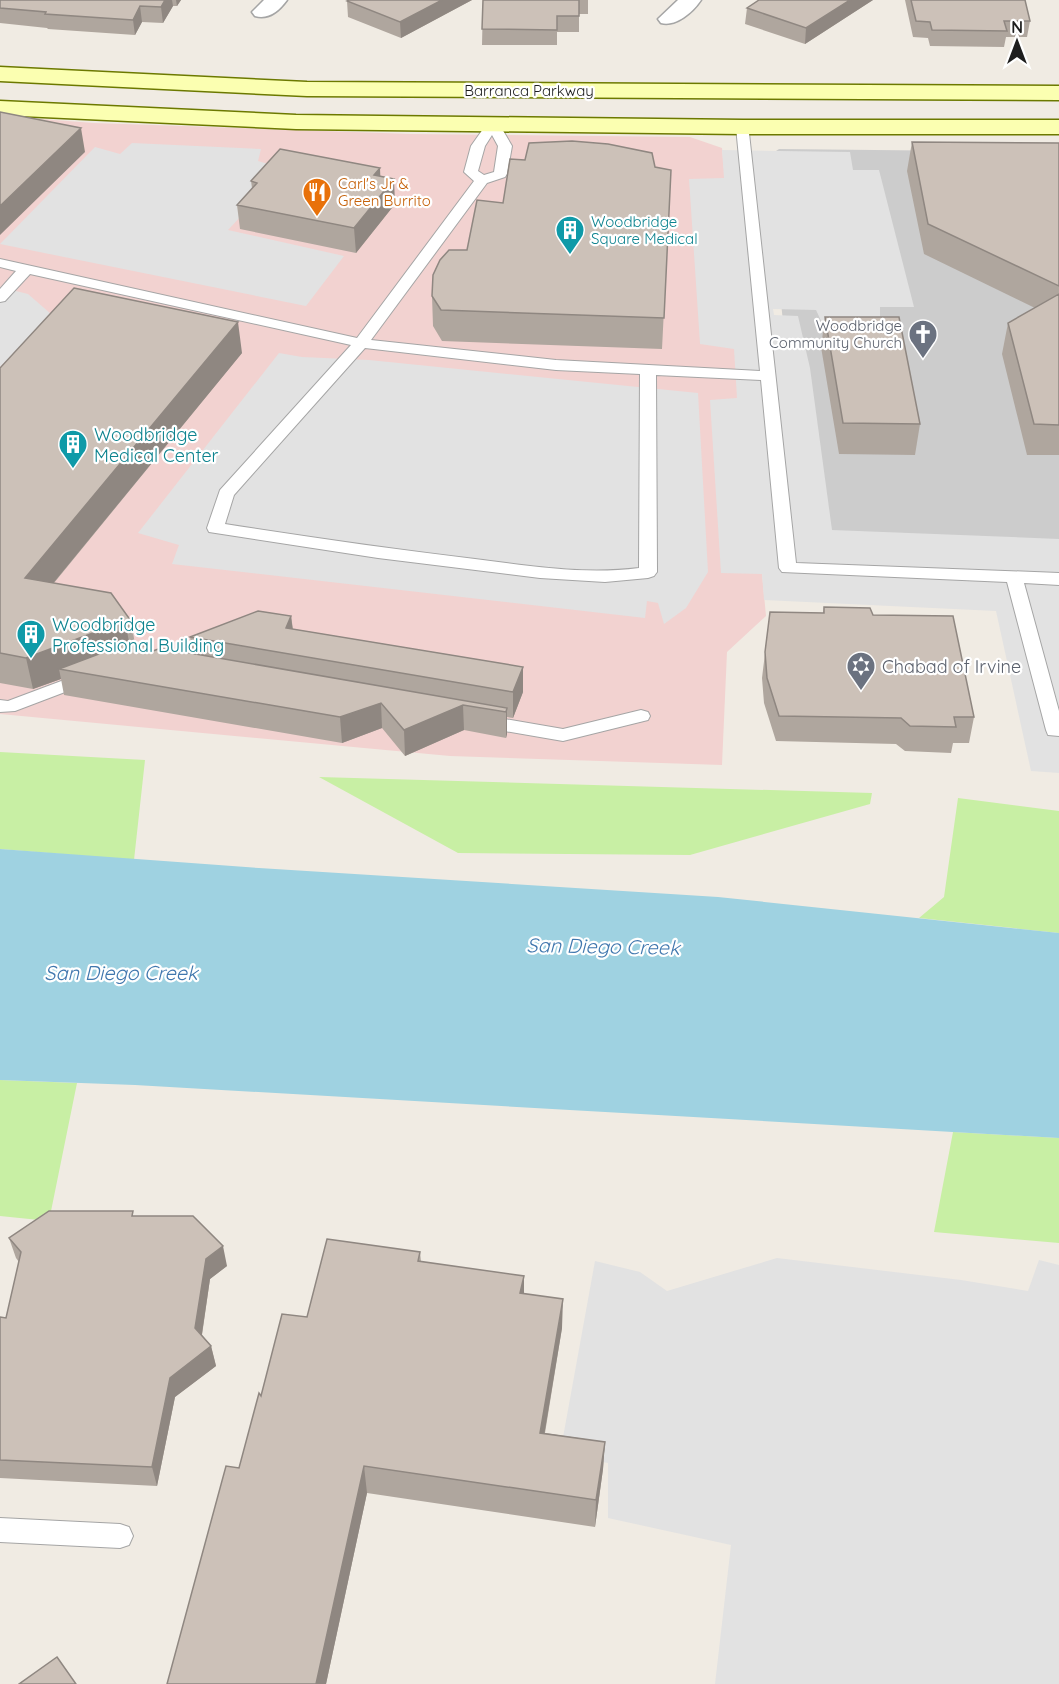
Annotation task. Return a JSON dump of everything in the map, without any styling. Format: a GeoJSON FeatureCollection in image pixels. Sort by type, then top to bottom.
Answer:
{"type":"FeatureCollection","features":[{"type":"Feature","properties":{"kind":"main road","name":"Barranca Parkway"},"geometry":{"type":"LineString","coordinates":[[0,74],[307,89],[1059,93]]}},
{"type":"Feature","properties":{"kind":"main road"},"geometry":{"type":"LineString","coordinates":[[493,125],[497,90]]}},
{"type":"Feature","properties":{"kind":"main road","name":"Barranca Parkway"},"geometry":{"type":"LineString","coordinates":[[0,108],[297,122],[1059,128]]}},
{"type":"Feature","properties":{"kind":"street"},"geometry":{"type":"LineString","coordinates":[[668,19],[691,0]]}},
{"type":"Feature","properties":{"kind":"lane"},"geometry":{"type":"LineString","coordinates":[[482,180],[471,172],[478,146],[493,125],[505,146],[504,162],[500,174],[482,180],[361,343],[225,494],[215,528],[354,551],[526,571],[620,577],[648,572],[648,370]]}},
{"type":"Feature","properties":{"kind":"lane"},"geometry":{"type":"LineString","coordinates":[[743,127],[788,568],[1059,579]]}},
{"type":"Feature","properties":{"kind":"lane"},"geometry":{"type":"LineString","coordinates":[[0,263],[361,343],[556,365],[768,376]]}},
{"type":"Feature","properties":{"kind":"lane"},"geometry":{"type":"LineString","coordinates":[[0,298],[26,269]]}},
{"type":"Feature","properties":{"kind":"lane"},"geometry":{"type":"LineString","coordinates":[[1014,577],[1054,730],[1059,730]]}},
{"type":"Feature","properties":{"kind":"lane"},"geometry":{"type":"LineString","coordinates":[[0,706],[9,707],[110,669]]}},
{"type":"Feature","properties":{"kind":"lane"},"geometry":{"type":"LineString","coordinates":[[458,717],[563,735],[641,716]]}},
{"type":"Feature","properties":{"kind":"lane"},"geometry":{"type":"LineString","coordinates":[[0,1530],[120,1536]]}},
{"type":"Feature","properties":{"kind":"shaded area"},"geometry":{"type":"Polygon","coordinates":[[[0,116],[94,123],[411,134],[690,137],[722,148],[766,616],[727,652],[722,765],[450,756],[0,714],[0,116]]]}},
{"type":"Feature","properties":{"kind":"shaded area"},"geometry":{"type":"Polygon","coordinates":[[[132,143],[261,149],[258,161],[285,169],[228,230],[344,256],[306,306],[0,244],[95,147],[120,154],[132,143]]]}},
{"type":"Feature","properties":{"kind":"shaded area","name":"Woodbridge Community Church"},"geometry":{"type":"Polygon","coordinates":[[[779,149],[1059,152],[1059,569],[811,559],[764,159],[779,149]]]}},
{"type":"Feature","properties":{"kind":"shaded area"},"geometry":{"type":"Polygon","coordinates":[[[722,150],[850,152],[853,170],[879,170],[914,307],[880,307],[880,324],[823,325],[816,310],[773,309],[774,315],[798,316],[810,368],[832,530],[1059,539],[1059,773],[1031,771],[996,611],[764,600],[762,574],[721,573],[710,400],[737,398],[734,349],[700,344],[689,179],[724,178],[722,150]]]}},
{"type":"Feature","properties":{"kind":"shaded area"},"geometry":{"type":"Polygon","coordinates":[[[0,287],[28,294],[51,314],[0,367],[0,287]]]}},
{"type":"Feature","properties":{"kind":"shaded area"},"geometry":{"type":"Polygon","coordinates":[[[279,353],[698,393],[708,572],[686,608],[664,624],[658,603],[647,601],[645,618],[172,564],[179,545],[138,533],[279,353]]]}},
{"type":"Feature","properties":{"kind":"shaded area"},"geometry":{"type":"Polygon","coordinates":[[[777,1258],[961,1280],[1028,1291],[1039,1260],[1059,1265],[1059,1684],[715,1684],[731,1545],[608,1518],[608,1463],[560,1454],[595,1261],[640,1272],[667,1291],[777,1258]]]}},
{"type":"Feature","properties":{"kind":"green space"},"geometry":{"type":"Polygon","coordinates":[[[0,752],[145,760],[134,860],[0,849],[0,752]]]}},
{"type":"Feature","properties":{"kind":"green space"},"geometry":{"type":"Polygon","coordinates":[[[319,777],[872,793],[870,804],[690,855],[458,853],[319,777]]]}},
{"type":"Feature","properties":{"kind":"green space"},"geometry":{"type":"Polygon","coordinates":[[[958,798],[1059,811],[1059,933],[919,918],[944,897],[958,798]]]}},
{"type":"Feature","properties":{"kind":"green space"},"geometry":{"type":"Polygon","coordinates":[[[0,1080],[77,1083],[49,1221],[0,1216],[0,1080]]]}},
{"type":"Feature","properties":{"kind":"green space"},"geometry":{"type":"Polygon","coordinates":[[[953,1132],[1059,1138],[1059,1243],[934,1232],[953,1132]]]}},
{"type":"Feature","properties":{"kind":"water","name":"San Diego Creek"},"geometry":{"type":"Polygon","coordinates":[[[0,849],[718,897],[1059,933],[1059,1138],[135,1085],[0,1080],[0,849]]]}},
{"type":"Feature","properties":{"kind":"building"},"geometry":{"type":"Polygon","coordinates":[[[0,0],[165,0],[161,7],[140,6],[133,20],[45,14],[46,12],[0,8],[0,0]]]}},
{"type":"Feature","properties":{"kind":"building"},"geometry":{"type":"Polygon","coordinates":[[[442,0],[400,22],[347,1],[442,0]]]}},
{"type":"Feature","properties":{"kind":"building"},"geometry":{"type":"Polygon","coordinates":[[[483,0],[579,0],[579,16],[557,16],[557,30],[482,29],[483,0]]]}},
{"type":"Feature","properties":{"kind":"building"},"geometry":{"type":"Polygon","coordinates":[[[759,0],[850,0],[806,28],[747,8],[759,0]]]}},
{"type":"Feature","properties":{"kind":"building"},"geometry":{"type":"Polygon","coordinates":[[[911,0],[1025,0],[1030,21],[1004,21],[1007,31],[932,30],[930,22],[916,21],[911,0]]]}},
{"type":"Feature","properties":{"kind":"building"},"geometry":{"type":"Polygon","coordinates":[[[0,112],[81,128],[0,206],[0,112]]]}},
{"type":"Feature","properties":{"kind":"building","name":"Woodbridge Square Medical"},"geometry":{"type":"Polygon","coordinates":[[[572,141],[608,144],[652,153],[655,167],[671,170],[664,318],[441,310],[432,296],[433,275],[440,260],[449,250],[467,250],[477,200],[503,203],[510,159],[525,160],[529,143],[572,141]]]}},
{"type":"Feature","properties":{"kind":"building"},"geometry":{"type":"Polygon","coordinates":[[[912,142],[1059,143],[1059,286],[928,224],[912,142]]]}},
{"type":"Feature","properties":{"kind":"building"},"geometry":{"type":"Polygon","coordinates":[[[280,149],[380,168],[374,175],[394,179],[354,228],[237,205],[257,183],[251,181],[280,149]]]}},
{"type":"Feature","properties":{"kind":"building","name":"Woodbridge Medical Center"},"geometry":{"type":"Polygon","coordinates":[[[74,288],[238,322],[25,578],[111,593],[131,621],[125,621],[26,658],[0,653],[0,368],[74,288]]]}},
{"type":"Feature","properties":{"kind":"building"},"geometry":{"type":"Polygon","coordinates":[[[1059,294],[1059,425],[1034,424],[1008,323],[1059,294]]]}},
{"type":"Feature","properties":{"kind":"building"},"geometry":{"type":"Polygon","coordinates":[[[825,317],[899,317],[920,424],[843,423],[825,317]]]}},
{"type":"Feature","properties":{"kind":"building","name":"Chabad of Irvine"},"geometry":{"type":"Polygon","coordinates":[[[824,607],[870,608],[873,615],[953,616],[974,717],[954,717],[956,727],[910,726],[901,718],[779,716],[767,678],[765,652],[770,612],[824,613],[824,607]]]}},
{"type":"Feature","properties":{"kind":"building"},"geometry":{"type":"Polygon","coordinates":[[[258,611],[291,616],[286,628],[523,667],[513,692],[190,637],[258,611]]]}},
{"type":"Feature","properties":{"kind":"building"},"geometry":{"type":"Polygon","coordinates":[[[128,643],[145,646],[150,652],[161,648],[507,708],[506,712],[463,705],[404,730],[381,703],[340,717],[59,669],[128,643]]]}},
{"type":"Feature","properties":{"kind":"building"},"geometry":{"type":"Polygon","coordinates":[[[49,1211],[133,1211],[132,1216],[193,1216],[223,1246],[206,1259],[195,1328],[211,1346],[170,1378],[152,1467],[0,1460],[0,1317],[6,1318],[21,1252],[9,1238],[49,1211]]]}},
{"type":"Feature","properties":{"kind":"building"},"geometry":{"type":"Polygon","coordinates":[[[327,1239],[420,1252],[418,1261],[524,1276],[520,1293],[563,1299],[540,1433],[605,1442],[596,1500],[364,1466],[316,1684],[167,1684],[226,1466],[239,1468],[259,1393],[261,1396],[282,1314],[307,1317],[327,1239]]]}},
{"type":"Feature","properties":{"kind":"building"},"geometry":{"type":"Polygon","coordinates":[[[57,1657],[76,1684],[19,1684],[57,1657]]]}},
{"type":"Feature","properties":{"kind":"place","name":"Carl's Jr & Green Burrito"},"geometry":{"type":"Point","coordinates":[317,218]}},
{"type":"Feature","properties":{"kind":"place","name":"Woodbridge Square Medical"},"geometry":{"type":"Point","coordinates":[570,256]}},
{"type":"Feature","properties":{"kind":"place","name":"Woodbridge Community Church"},"geometry":{"type":"Point","coordinates":[923,360]}},
{"type":"Feature","properties":{"kind":"place","name":"Woodbridge Medical Center"},"geometry":{"type":"Point","coordinates":[73,470]}},
{"type":"Feature","properties":{"kind":"place","name":"Woodbridge Professional Building"},"geometry":{"type":"Point","coordinates":[31,660]}},
{"type":"Feature","properties":{"kind":"place","name":"Chabad of Irvine"},"geometry":{"type":"Point","coordinates":[861,692]}}]}
